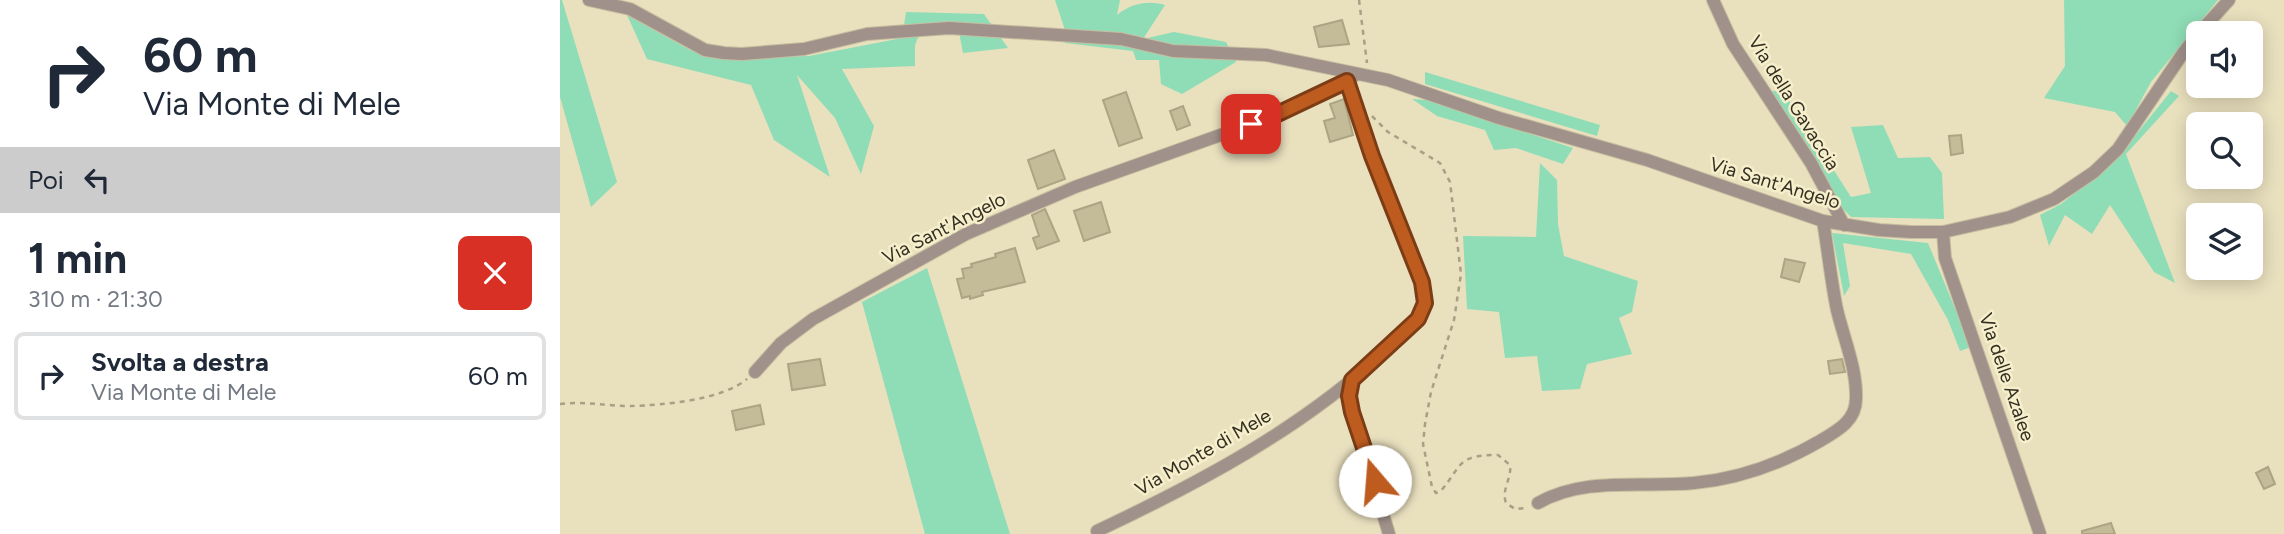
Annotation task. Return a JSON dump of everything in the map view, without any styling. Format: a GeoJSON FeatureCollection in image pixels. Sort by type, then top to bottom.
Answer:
{"type":"FeatureCollection","features":[{"type":"Feature","properties":{"kind":"street","name":"Via Sant'Angelo"},"geometry":{"type":"LineString","coordinates":[[589,0],[630,9],[705,50],[724,53],[804,49],[867,34],[949,28],[1121,39],[1173,51],[1266,55],[1358,77],[1388,80],[1499,118],[1647,160],[1823,220],[1844,225],[1911,232],[1943,232],[1998,220],[2034,208],[2101,167],[2118,149],[2186,48]]}},
{"type":"Feature","properties":{"kind":"street","name":"Via della Gavaccia"},"geometry":{"type":"LineString","coordinates":[[1713,0],[1739,52],[1811,163],[1844,225]]}},
{"type":"Feature","properties":{"kind":"street","name":"Via Sant'Angelo"},"geometry":{"type":"LineString","coordinates":[[2210,21],[2230,0]]}},
{"type":"Feature","properties":{"kind":"street","name":"Via Sant'Angelo"},"geometry":{"type":"LineString","coordinates":[[755,372],[781,343],[813,319],[966,234],[1075,187],[1271,117],[1358,77]]}},
{"type":"Feature","properties":{"kind":"street","name":"Via Monte di Mele"},"geometry":{"type":"LineString","coordinates":[[1097,531],[1171,496],[1267,442],[1352,380],[1415,323],[1423,312],[1426,299],[1422,282],[1364,134],[1358,77]]}},
{"type":"Feature","properties":{"kind":"street"},"geometry":{"type":"LineString","coordinates":[[1538,503],[1554,494],[1577,487],[1692,483],[1726,478],[1758,469],[1805,450],[1842,427],[1853,413],[1856,390],[1837,309],[1823,220]]}},
{"type":"Feature","properties":{"kind":"street","name":"Via delle Azalee"},"geometry":{"type":"LineString","coordinates":[[1943,232],[1945,258],[2040,534]]}},
{"type":"Feature","properties":{"kind":"street"},"geometry":{"type":"LineString","coordinates":[[1352,380],[1349,396],[1352,412],[1389,534]]}},
{"type":"Feature","properties":{"kind":"path"},"geometry":{"type":"LineString","coordinates":[[1358,77],[1359,0]]}},
{"type":"Feature","properties":{"kind":"path"},"geometry":{"type":"LineString","coordinates":[[1366,110],[1388,132],[1440,163],[1450,182],[1461,274],[1454,320],[1431,392],[1425,424],[1423,444],[1432,487],[1436,493],[1443,490],[1454,471],[1466,460],[1476,456],[1498,455],[1510,465],[1511,471],[1504,491],[1506,503],[1510,507],[1521,509],[1538,503]]}},
{"type":"Feature","properties":{"kind":"path"},"geometry":{"type":"LineString","coordinates":[[560,404],[577,402],[630,406],[707,397],[733,390],[755,372]]}},
{"type":"Feature","properties":{"kind":"green space"},"geometry":{"type":"Polygon","coordinates":[[[560,0],[617,182],[591,207],[560,97],[560,0]]]}},
{"type":"Feature","properties":{"kind":"green space"},"geometry":{"type":"Polygon","coordinates":[[[1055,0],[1120,0],[1117,15],[1140,4],[1165,5],[1143,39],[1174,32],[1226,42],[1236,62],[1182,94],[1161,84],[1159,60],[1136,60],[1133,51],[1065,43],[1064,27],[1055,0]]]}},
{"type":"Feature","properties":{"kind":"green space"},"geometry":{"type":"Polygon","coordinates":[[[2064,0],[2218,0],[2201,21],[2186,21],[2186,39],[2151,82],[2127,126],[2115,112],[2044,98],[2065,66],[2064,0]]]}},
{"type":"Feature","properties":{"kind":"green space"},"geometry":{"type":"Polygon","coordinates":[[[906,12],[984,14],[1008,48],[963,53],[957,22],[924,23],[915,45],[915,66],[842,69],[874,126],[861,174],[835,118],[797,75],[830,177],[774,140],[751,85],[647,59],[627,15],[690,50],[725,58],[809,56],[902,38],[906,12]]]}},
{"type":"Feature","properties":{"kind":"green space"},"geometry":{"type":"Polygon","coordinates":[[[1425,72],[1600,125],[1597,136],[1425,84],[1425,72]]]}},
{"type":"Feature","properties":{"kind":"green space"},"geometry":{"type":"Polygon","coordinates":[[[1771,91],[1783,91],[1851,197],[1871,193],[1851,127],[1883,125],[1898,158],[1930,157],[1942,173],[1944,219],[1851,217],[1841,207],[1771,91]]]}},
{"type":"Feature","properties":{"kind":"green space"},"geometry":{"type":"Polygon","coordinates":[[[2171,91],[2179,96],[2126,154],[2175,283],[2154,272],[2110,205],[2092,234],[2065,215],[2049,246],[2040,215],[2061,204],[2114,162],[2171,91]]]}},
{"type":"Feature","properties":{"kind":"green space"},"geometry":{"type":"Polygon","coordinates":[[[1412,99],[1429,100],[1573,148],[1563,164],[1516,148],[1494,150],[1485,130],[1437,116],[1412,99]]]}},
{"type":"Feature","properties":{"kind":"green space"},"geometry":{"type":"Polygon","coordinates":[[[1540,163],[1557,180],[1558,224],[1564,256],[1638,281],[1632,312],[1619,318],[1632,354],[1587,364],[1580,389],[1542,391],[1537,356],[1505,358],[1499,312],[1467,309],[1463,236],[1536,237],[1540,163]]]}},
{"type":"Feature","properties":{"kind":"green space"},"geometry":{"type":"Polygon","coordinates":[[[1832,233],[1928,243],[1971,347],[1960,351],[1948,320],[1911,254],[1843,243],[1850,286],[1844,296],[1832,233]]]}},
{"type":"Feature","properties":{"kind":"green space"},"geometry":{"type":"Polygon","coordinates":[[[927,268],[1010,534],[925,534],[862,302],[927,268]]]}},
{"type":"Feature","properties":{"kind":"building"},"geometry":{"type":"Polygon","coordinates":[[[1342,20],[1349,44],[1319,47],[1314,27],[1342,20]]]}},
{"type":"Feature","properties":{"kind":"building"},"geometry":{"type":"Polygon","coordinates":[[[1126,92],[1142,138],[1119,146],[1103,100],[1126,92]]]}},
{"type":"Feature","properties":{"kind":"building"},"geometry":{"type":"Polygon","coordinates":[[[1344,99],[1353,135],[1330,142],[1324,121],[1335,118],[1330,104],[1344,99]]]}},
{"type":"Feature","properties":{"kind":"building"},"geometry":{"type":"Polygon","coordinates":[[[1183,106],[1190,125],[1177,130],[1170,111],[1183,106]]]}},
{"type":"Feature","properties":{"kind":"building"},"geometry":{"type":"Polygon","coordinates":[[[1961,135],[1963,153],[1951,155],[1949,136],[1961,135]]]}},
{"type":"Feature","properties":{"kind":"building"},"geometry":{"type":"Polygon","coordinates":[[[1054,150],[1065,179],[1038,189],[1028,160],[1054,150]]]}},
{"type":"Feature","properties":{"kind":"building"},"geometry":{"type":"Polygon","coordinates":[[[1101,202],[1110,232],[1084,241],[1074,211],[1101,202]]]}},
{"type":"Feature","properties":{"kind":"building"},"geometry":{"type":"Polygon","coordinates":[[[1045,209],[1059,241],[1037,249],[1033,238],[1039,236],[1032,215],[1045,209]]]}},
{"type":"Feature","properties":{"kind":"building"},"geometry":{"type":"Polygon","coordinates":[[[1015,248],[1025,282],[982,292],[983,295],[970,299],[970,296],[962,298],[957,279],[964,278],[962,269],[1015,248]]]}},
{"type":"Feature","properties":{"kind":"building"},"geometry":{"type":"Polygon","coordinates":[[[1785,259],[1805,263],[1799,282],[1781,277],[1785,259]]]}},
{"type":"Feature","properties":{"kind":"building"},"geometry":{"type":"Polygon","coordinates":[[[820,359],[825,385],[792,390],[788,364],[820,359]]]}},
{"type":"Feature","properties":{"kind":"building"},"geometry":{"type":"Polygon","coordinates":[[[1842,359],[1845,372],[1830,374],[1828,361],[1842,359]]]}},
{"type":"Feature","properties":{"kind":"building"},"geometry":{"type":"Polygon","coordinates":[[[760,405],[764,424],[736,430],[732,411],[760,405]]]}},
{"type":"Feature","properties":{"kind":"building"},"geometry":{"type":"Polygon","coordinates":[[[2268,467],[2275,484],[2264,489],[2256,473],[2268,467]]]}},
{"type":"Feature","properties":{"kind":"building"},"geometry":{"type":"Polygon","coordinates":[[[2111,523],[2115,534],[2082,534],[2082,531],[2111,523]]]}},
{"type":"Feature","properties":{"kind":"route"},"geometry":{"type":"LineString","coordinates":[[1251,124],[1347,81],[1372,156],[1422,282],[1425,303],[1418,319],[1352,380],[1349,396],[1352,412],[1375,481]]}}]}
